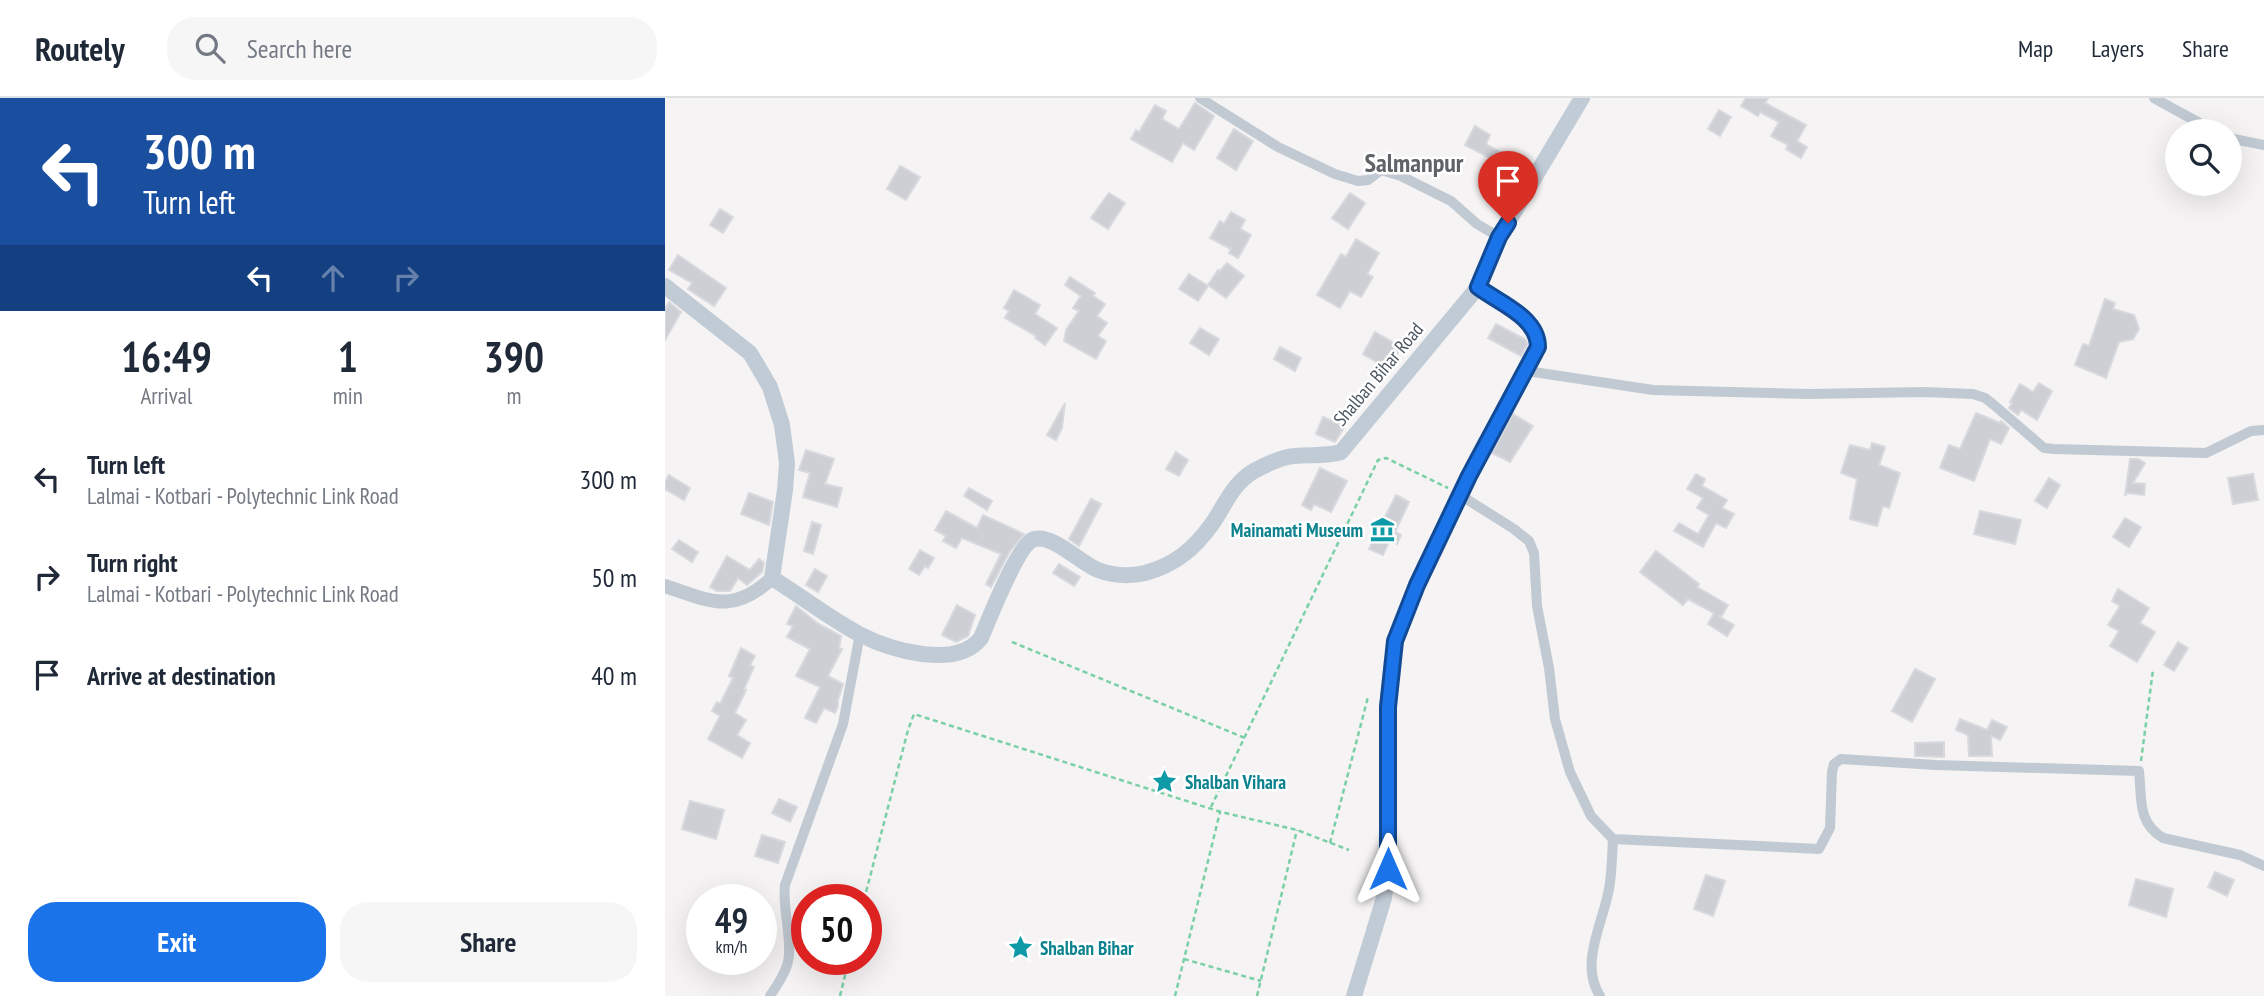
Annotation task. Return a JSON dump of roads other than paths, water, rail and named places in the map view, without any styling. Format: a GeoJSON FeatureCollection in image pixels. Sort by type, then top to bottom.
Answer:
{"type":"FeatureCollection","features":[{"type":"Feature","properties":{"kind":"main road","name":"Shalban Bihar Road"},"geometry":{"type":"LineString","coordinates":[[772,578],[860,634],[904,650],[937,657],[968,649],[981,638],[1010,573],[1027,544],[1040,538],[1056,544],[1095,569],[1122,576],[1168,566],[1190,552],[1212,525],[1231,492],[1253,471],[1291,456],[1329,456],[1341,452],[1478,287],[1499,237],[1582,98]]}},
{"type":"Feature","properties":{"kind":"main road"},"geometry":{"type":"LineString","coordinates":[[665,286],[750,353],[769,387],[782,425],[787,463],[772,578]]}},
{"type":"Feature","properties":{"kind":"main road"},"geometry":{"type":"LineString","coordinates":[[1354,996],[1384,898],[1388,869],[1388,707],[1395,641],[1417,585],[1460,495],[1538,347],[1535,329],[1478,287]]}},
{"type":"Feature","properties":{"kind":"street"},"geometry":{"type":"LineString","coordinates":[[1200,98],[1278,147],[1335,174],[1358,181],[1367,180],[1381,170],[1426,187],[1451,201],[1477,224],[1499,237]]}},
{"type":"Feature","properties":{"kind":"street"},"geometry":{"type":"LineString","coordinates":[[2154,98],[2192,119]]}},
{"type":"Feature","properties":{"kind":"street"},"geometry":{"type":"LineString","coordinates":[[2242,141],[2264,145]]}},
{"type":"Feature","properties":{"kind":"street"},"geometry":{"type":"LineString","coordinates":[[1527,371],[1653,390],[1973,394],[1985,398],[2044,448],[2054,449],[2206,453],[2251,431],[2264,430]]}},
{"type":"Feature","properties":{"kind":"street"},"geometry":{"type":"LineString","coordinates":[[1460,495],[1529,541],[1534,553],[1537,606],[1555,719],[1570,772],[1591,816],[1613,839],[1819,849],[1831,828],[1832,772],[1834,764],[1841,759],[1936,765],[2139,771],[2144,822],[2152,831],[2163,838],[2240,855],[2264,866]]}},
{"type":"Feature","properties":{"kind":"street"},"geometry":{"type":"LineString","coordinates":[[665,586],[707,600],[730,603],[748,596],[772,578]]}},
{"type":"Feature","properties":{"kind":"street"},"geometry":{"type":"LineString","coordinates":[[771,996],[784,975],[789,957],[783,901],[785,885],[843,724],[860,634]]}},
{"type":"Feature","properties":{"kind":"street"},"geometry":{"type":"LineString","coordinates":[[1600,996],[1593,985],[1593,948],[1609,888],[1613,839]]}},
{"type":"Feature","properties":{"kind":"place","name":"Mainamati Museum"},"geometry":{"type":"Point","coordinates":[1383,530]}},
{"type":"Feature","properties":{"kind":"place","name":"Shalban Vihara"},"geometry":{"type":"Point","coordinates":[1165,782]}},
{"type":"Feature","properties":{"kind":"place","name":"Shalban Bihar"},"geometry":{"type":"Point","coordinates":[1020,948]}},
{"type":"Feature","properties":{"kind":"district","name":"Salmanpur"},"geometry":{"type":"Point","coordinates":[1414,162]}}]}
